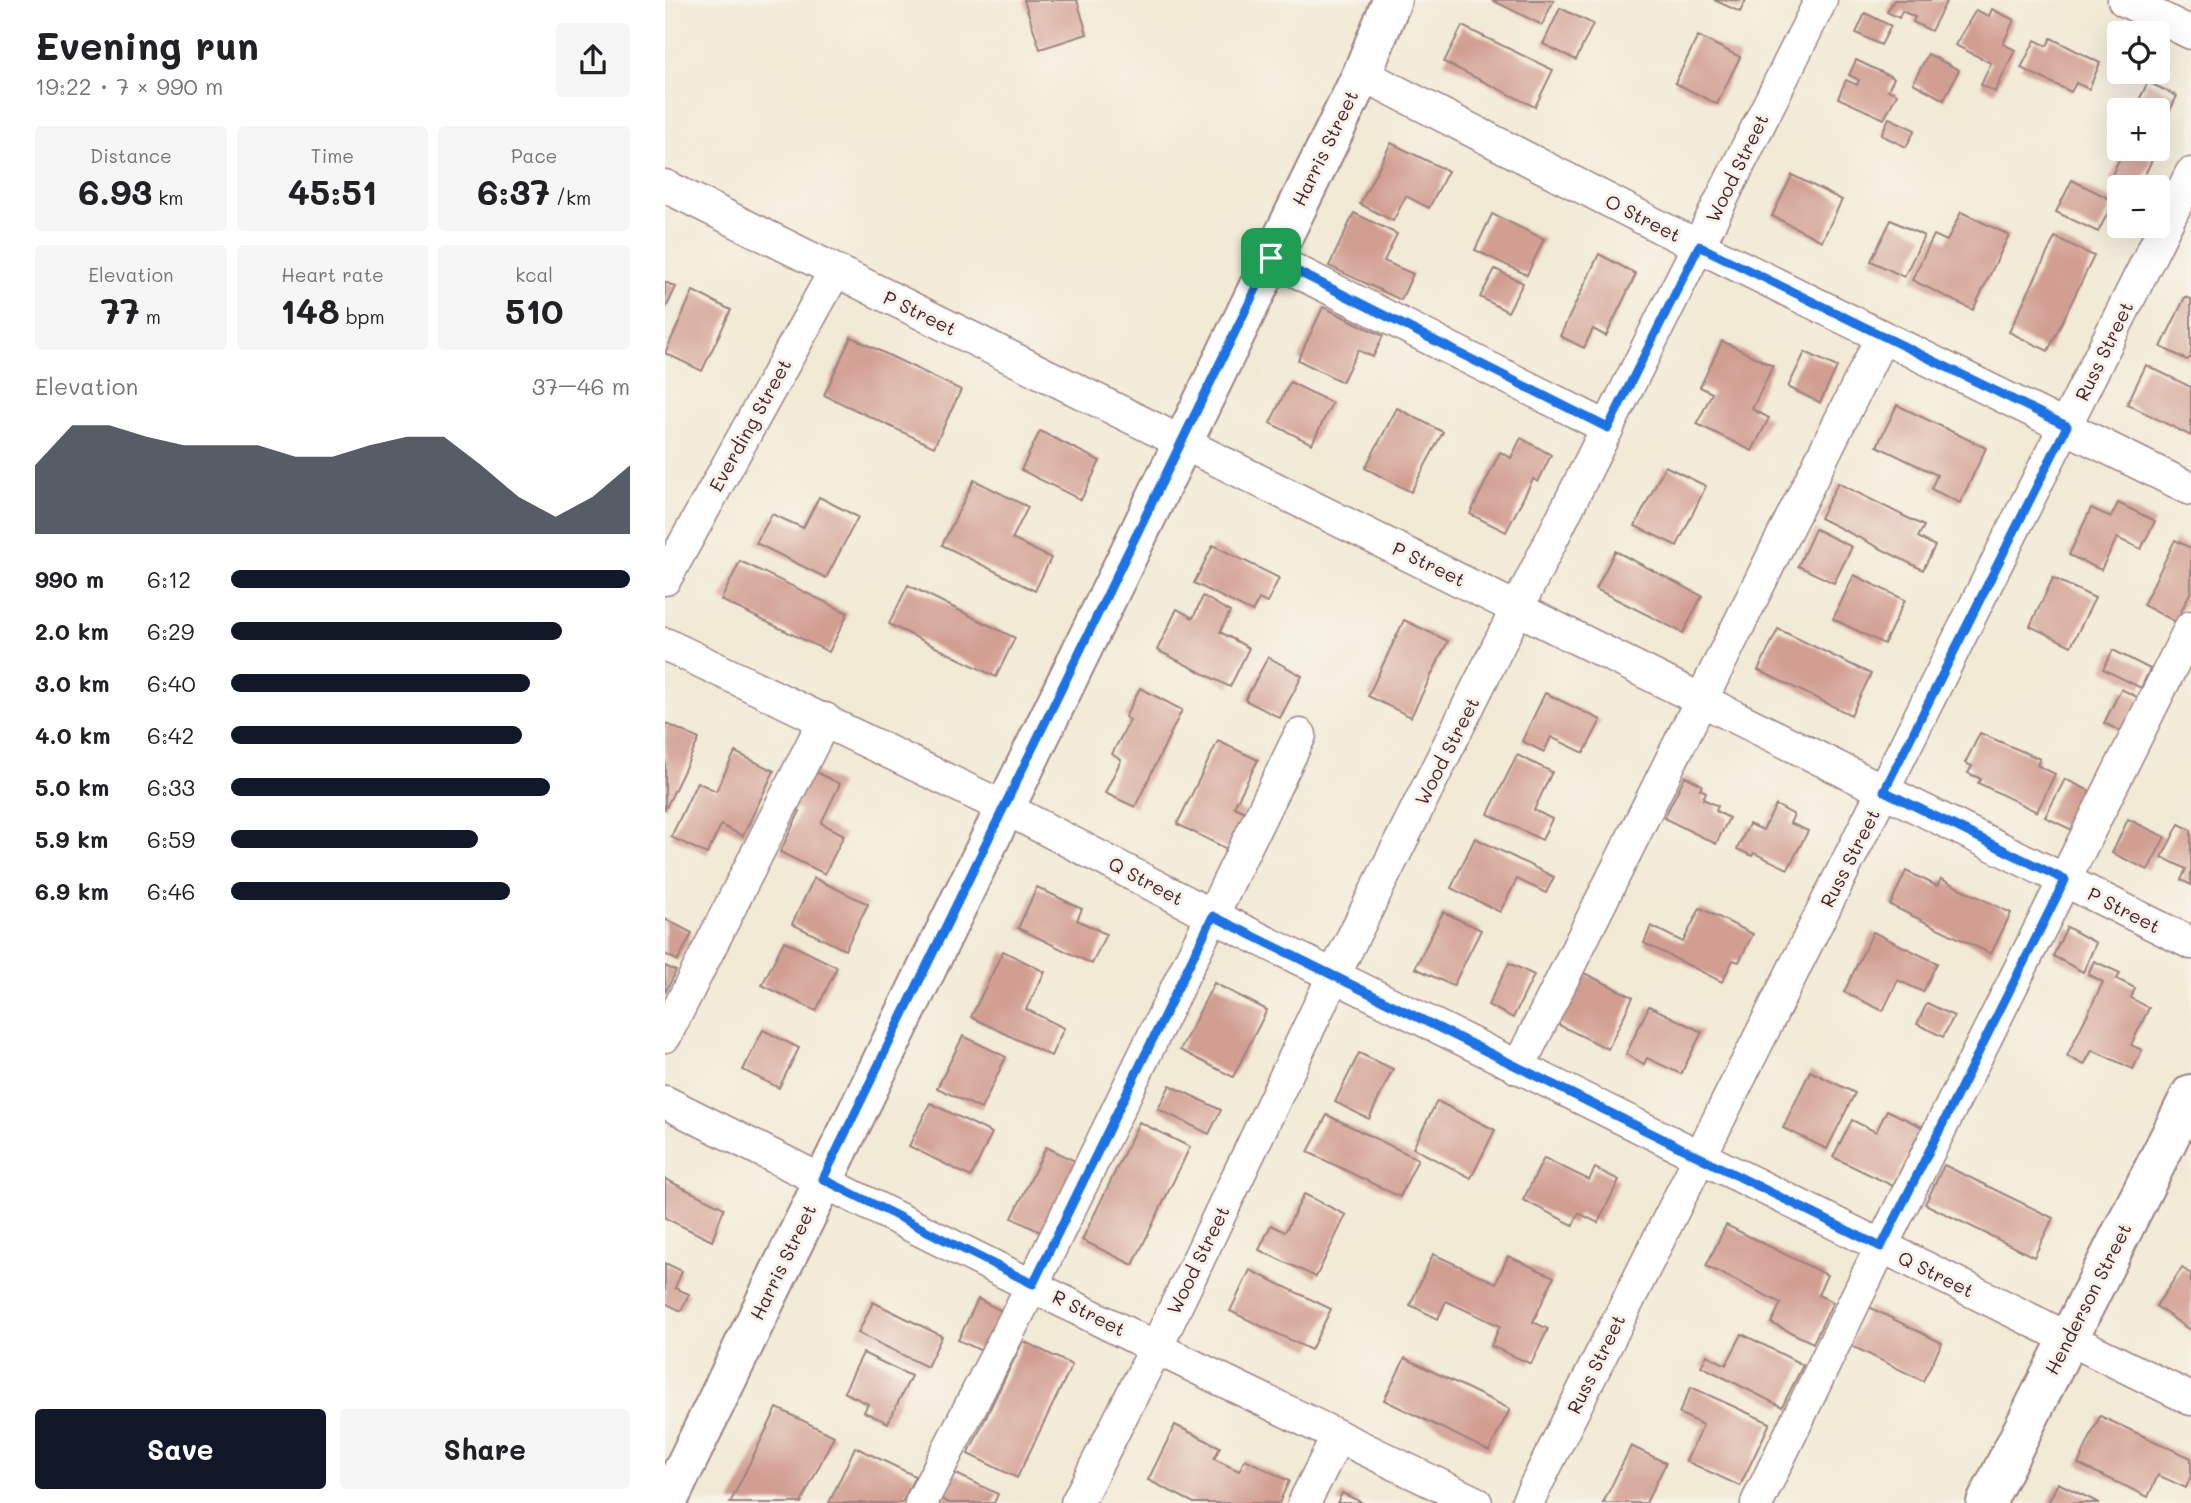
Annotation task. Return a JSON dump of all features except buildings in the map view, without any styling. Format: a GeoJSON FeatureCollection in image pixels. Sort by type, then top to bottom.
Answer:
{"type":"FeatureCollection","features":[{"type":"Feature","properties":{"kind":"main road","name":"Harris Street"},"geometry":{"type":"LineString","coordinates":[[667,1503],[1361,74],[1392,0]]}},
{"type":"Feature","properties":{"kind":"main road","name":"Henderson Street"},"geometry":{"type":"LineString","coordinates":[[1986,1503],[2191,1094]]}},
{"type":"Feature","properties":{"kind":"street","name":"Wood Street"},"geometry":{"type":"LineString","coordinates":[[1077,1503],[1156,1348],[1334,975],[1821,0]]}},
{"type":"Feature","properties":{"kind":"street"},"geometry":{"type":"LineString","coordinates":[[2125,0],[2191,33]]}},
{"type":"Feature","properties":{"kind":"street","name":"O Street"},"geometry":{"type":"LineString","coordinates":[[1361,74],[1699,246],[2191,489]]}},
{"type":"Feature","properties":{"kind":"street","name":"Russ Street"},"geometry":{"type":"LineString","coordinates":[[1527,1503],[2191,174]]}},
{"type":"Feature","properties":{"kind":"street","name":"P Street"},"geometry":{"type":"LineString","coordinates":[[665,187],[2191,943]]}},
{"type":"Feature","properties":{"kind":"street"},"geometry":{"type":"LineString","coordinates":[[1271,258],[1608,428]]}},
{"type":"Feature","properties":{"kind":"street","name":"Everding Street"},"geometry":{"type":"LineString","coordinates":[[665,579],[835,271]]}},
{"type":"Feature","properties":{"kind":"street"},"geometry":{"type":"LineString","coordinates":[[1518,1068],[1882,337]]}},
{"type":"Feature","properties":{"kind":"street"},"geometry":{"type":"LineString","coordinates":[[1758,1503],[1881,1247],[2191,627]]}},
{"type":"Feature","properties":{"kind":"street","name":"Q Street"},"geometry":{"type":"LineString","coordinates":[[665,643],[1005,808],[1213,916],[1518,1068],[2191,1399]]}},
{"type":"Feature","properties":{"kind":"street"},"geometry":{"type":"LineString","coordinates":[[665,1036],[825,719]]}},
{"type":"Feature","properties":{"kind":"street"},"geometry":{"type":"LineString","coordinates":[[921,1503],[1033,1284],[1300,735]]}},
{"type":"Feature","properties":{"kind":"street","name":"R Street"},"geometry":{"type":"LineString","coordinates":[[665,1102],[1033,1284],[1156,1348],[1476,1503]]}},
{"type":"Feature","properties":{"kind":"street"},"geometry":{"type":"LineString","coordinates":[[1304,1503],[1338,1436]]}},
{"type":"Feature","properties":{"kind":"route"},"geometry":{"type":"LineString","coordinates":[[1699,246],[2067,426],[1884,791],[2065,880],[1881,1247],[1213,916],[1033,1284],[823,1179],[1271,258],[1608,428],[1699,246]]}}]}
